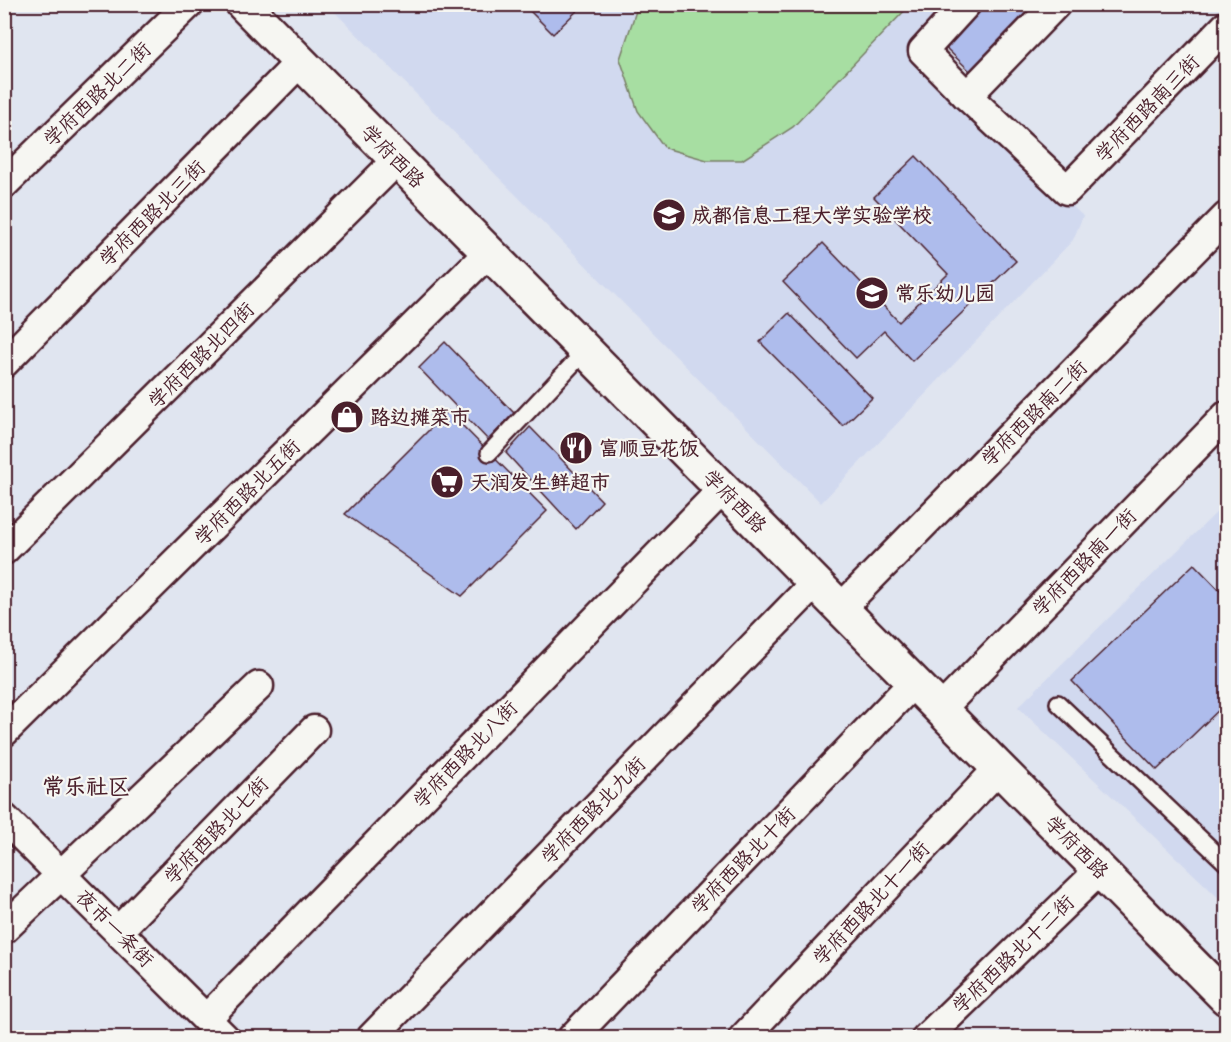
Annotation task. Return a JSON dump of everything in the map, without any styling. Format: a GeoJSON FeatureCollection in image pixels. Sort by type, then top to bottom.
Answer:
{"type":"FeatureCollection","features":[{"type":"Feature","properties":{"kind":"street","name":"学府西路北二街"},"geometry":{"type":"LineString","coordinates":[[4,184],[189,4]]}},
{"type":"Feature","properties":{"kind":"street","name":"学府西路"},"geometry":{"type":"LineString","coordinates":[[243,4],[1227,998]]}},
{"type":"Feature","properties":{"kind":"street"},"geometry":{"type":"LineString","coordinates":[[966,4],[923,51],[967,96],[1056,4]]}},
{"type":"Feature","properties":{"kind":"street","name":"学府西路南三街"},"geometry":{"type":"LineString","coordinates":[[967,96],[1067,190],[1227,26]]}},
{"type":"Feature","properties":{"kind":"street","name":"学府西路北三街"},"geometry":{"type":"LineString","coordinates":[[4,363],[300,63]]}},
{"type":"Feature","properties":{"kind":"street","name":"学府西路北四街"},"geometry":{"type":"LineString","coordinates":[[4,550],[397,160]]}},
{"type":"Feature","properties":{"kind":"street","name":"学府西路南二街"},"geometry":{"type":"LineString","coordinates":[[841,608],[1227,217]]}},
{"type":"Feature","properties":{"kind":"street","name":"学府西路北五街"},"geometry":{"type":"LineString","coordinates":[[4,732],[489,252]]}},
{"type":"Feature","properties":{"kind":"street","name":"学府西路南一街"},"geometry":{"type":"LineString","coordinates":[[941,709],[1227,416]]}},
{"type":"Feature","properties":{"kind":"street","name":"学府西路北八街"},"geometry":{"type":"LineString","coordinates":[[215,1028],[723,489]]}},
{"type":"Feature","properties":{"kind":"street","name":"学府西路北九街"},"geometry":{"type":"LineString","coordinates":[[371,1038],[815,583]]}},
{"type":"Feature","properties":{"kind":"street","name":"学府西路北十街"},"geometry":{"type":"LineString","coordinates":[[572,1038],[914,682]]}},
{"type":"Feature","properties":{"kind":"street"},"geometry":{"type":"LineString","coordinates":[[4,929],[259,686]]}},
{"type":"Feature","properties":{"kind":"street","name":"学府西路北七街"},"geometry":{"type":"LineString","coordinates":[[118,931],[314,730]]}},
{"type":"Feature","properties":{"kind":"street","name":"学府西路北十一街"},"geometry":{"type":"LineString","coordinates":[[743,1038],[999,768]]}},
{"type":"Feature","properties":{"kind":"street","name":"夜市一条街"},"geometry":{"type":"LineString","coordinates":[[4,818],[215,1028]]}},
{"type":"Feature","properties":{"kind":"street","name":"学府西路北十二街"},"geometry":{"type":"LineString","coordinates":[[926,1038],[1100,870]]}},
{"type":"Feature","properties":{"kind":"lane"},"geometry":{"type":"LineString","coordinates":[[489,453],[586,350]]}},
{"type":"Feature","properties":{"kind":"lane"},"geometry":{"type":"LineString","coordinates":[[1058,703],[1227,863]]}},
{"type":"Feature","properties":{"kind":"shaded area"},"geometry":{"type":"Polygon","coordinates":[[[328,5],[954,5],[909,53],[938,83],[1083,216],[1073,240],[821,503],[328,5]]]}},
{"type":"Feature","properties":{"kind":"shaded area"},"geometry":{"type":"Polygon","coordinates":[[[1226,503],[1226,905],[1018,707],[1226,503]]]}},
{"type":"Feature","properties":{"kind":"green space"},"geometry":{"type":"Polygon","coordinates":[[[638,4],[910,5],[793,127],[742,160],[707,160],[665,148],[638,111],[620,59],[638,4]]]}},
{"type":"Feature","properties":{"kind":"building"},"geometry":{"type":"Polygon","coordinates":[[[523,4],[584,4],[553,34],[523,4]]]}},
{"type":"Feature","properties":{"kind":"building"},"geometry":{"type":"Polygon","coordinates":[[[984,4],[1036,4],[971,72],[944,46],[984,4]]]}},
{"type":"Feature","properties":{"kind":"building"},"geometry":{"type":"Polygon","coordinates":[[[916,156],[1016,261],[912,361],[884,331],[856,358],[783,282],[823,243],[899,322],[948,274],[874,197],[916,156]]]}},
{"type":"Feature","properties":{"kind":"building"},"geometry":{"type":"Polygon","coordinates":[[[789,313],[872,398],[843,426],[760,342],[789,313]]]}},
{"type":"Feature","properties":{"kind":"building"},"geometry":{"type":"Polygon","coordinates":[[[445,342],[514,413],[488,440],[419,368],[445,342]]]}},
{"type":"Feature","properties":{"kind":"building","name":"天润发生鲜超市"},"geometry":{"type":"Polygon","coordinates":[[[448,411],[547,511],[462,596],[345,514],[448,411]]]}},
{"type":"Feature","properties":{"kind":"building"},"geometry":{"type":"Polygon","coordinates":[[[530,427],[602,501],[576,529],[506,453],[530,427]]]}},
{"type":"Feature","properties":{"kind":"building"},"geometry":{"type":"Polygon","coordinates":[[[1194,564],[1226,597],[1226,703],[1157,770],[1072,681],[1194,564]]]}},
{"type":"Feature","properties":{"kind":"place","name":"成都信息工程大学实验学校"},"geometry":{"type":"Point","coordinates":[669,215]}},
{"type":"Feature","properties":{"kind":"place","name":"常乐幼儿园"},"geometry":{"type":"Point","coordinates":[872,293]}},
{"type":"Feature","properties":{"kind":"place","name":"路边摊菜市"},"geometry":{"type":"Point","coordinates":[347,417]}},
{"type":"Feature","properties":{"kind":"place","name":"富顺豆花饭"},"geometry":{"type":"Point","coordinates":[576,448]}},
{"type":"Feature","properties":{"kind":"place","name":"天润发生鲜超市"},"geometry":{"type":"Point","coordinates":[447,482]}},
{"type":"Feature","properties":{"kind":"district","name":"常乐社区"},"geometry":{"type":"Point","coordinates":[86,786]}}]}
